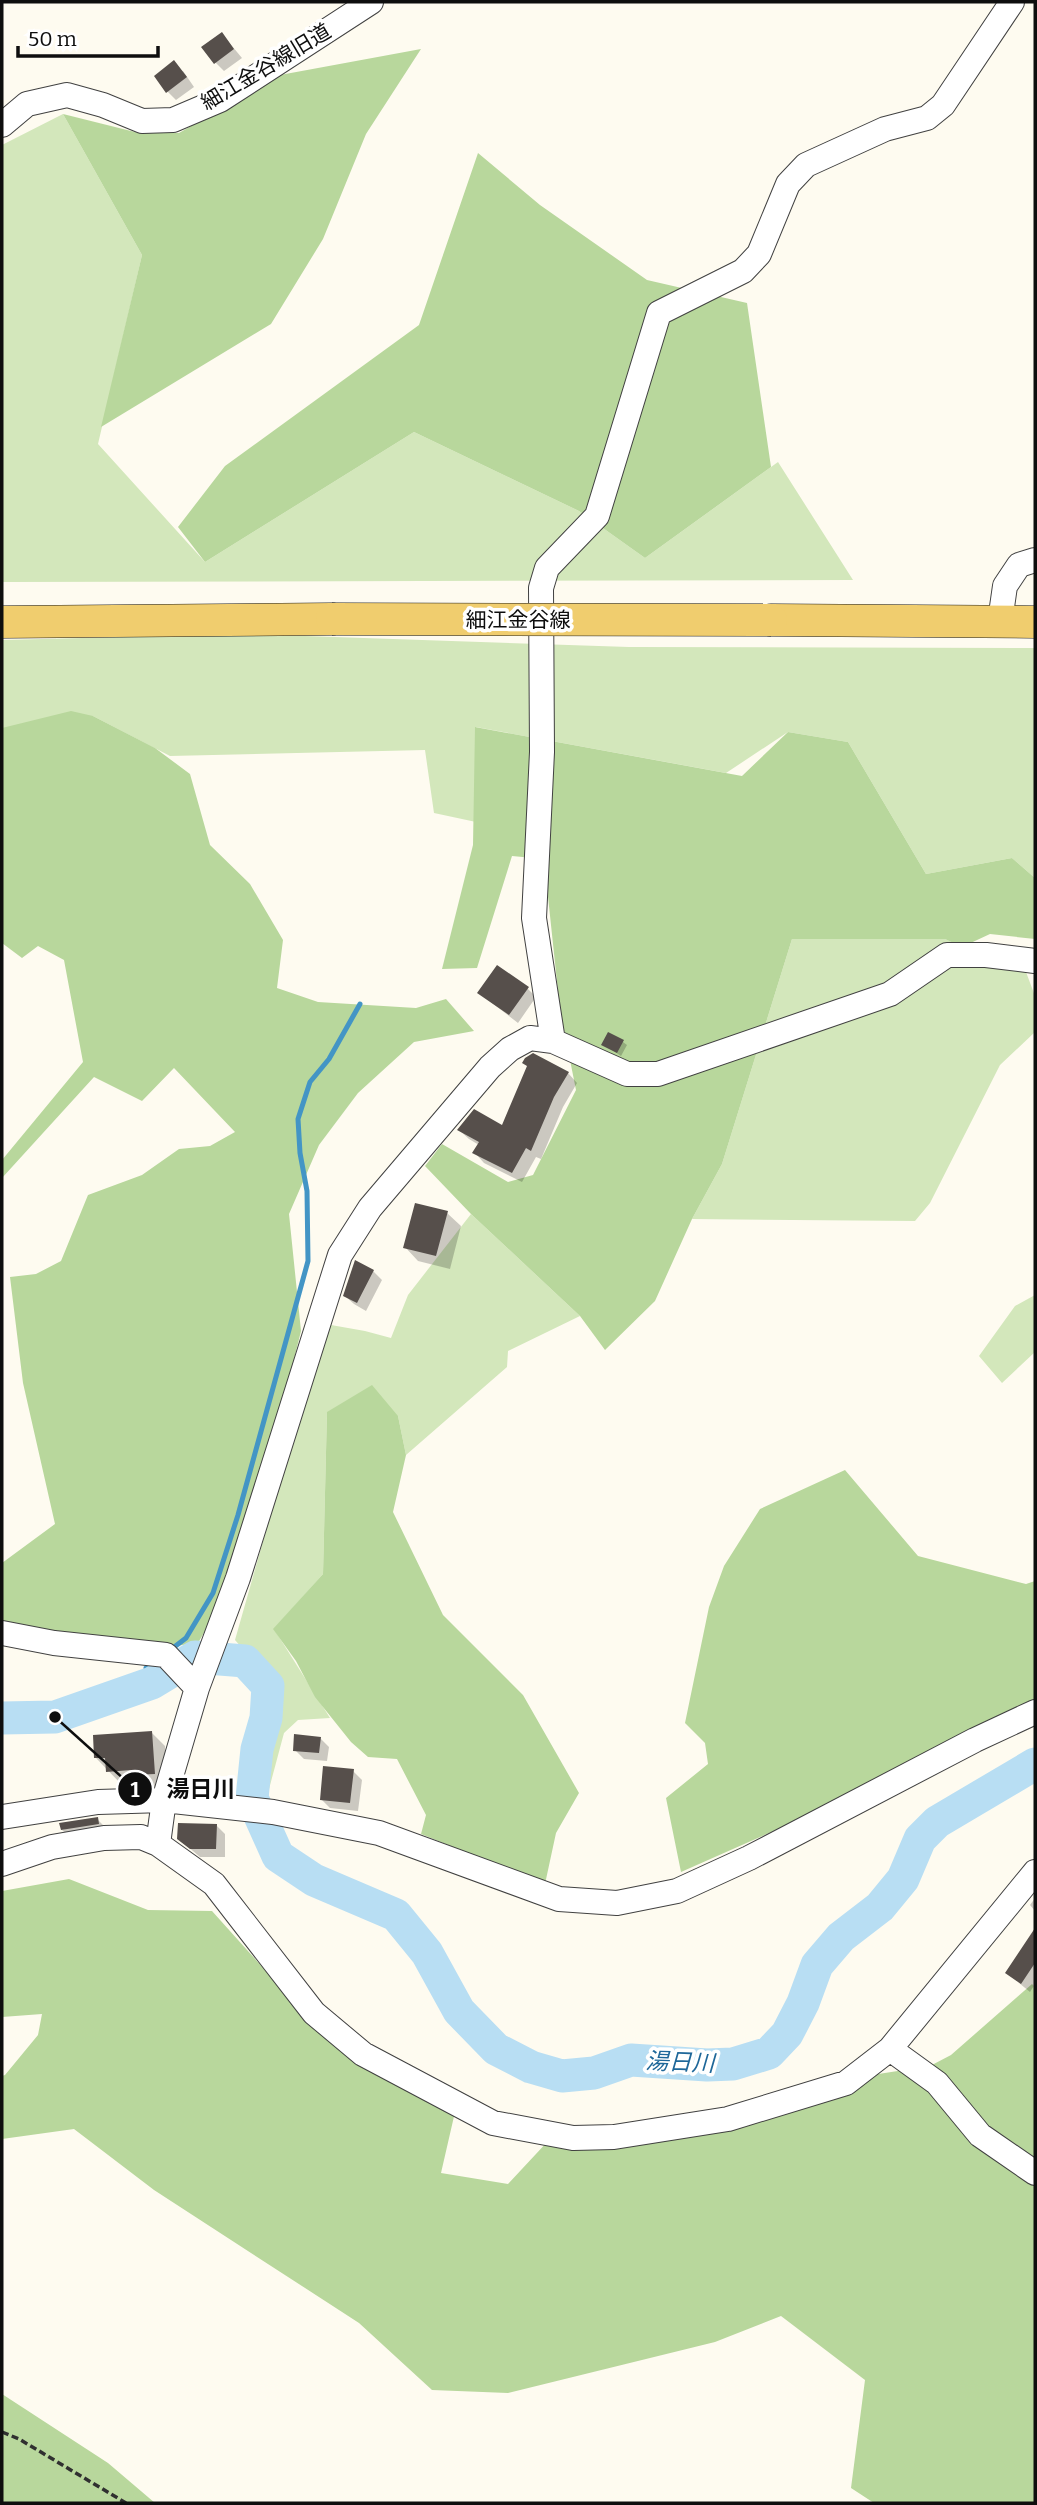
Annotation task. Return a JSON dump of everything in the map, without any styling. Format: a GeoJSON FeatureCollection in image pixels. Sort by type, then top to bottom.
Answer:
{"type":"FeatureCollection","features":[{"type":"Feature","properties":{"kind":"main road","name":"細江金谷線"},"geometry":{"type":"LineString","coordinates":[[2,622],[1035,622]]}},
{"type":"Feature","properties":{"kind":"street","name":"細江金谷線旧道"},"geometry":{"type":"LineString","coordinates":[[2,125],[27,104],[66,95],[103,105],[142,121],[173,120],[220,100],[371,2]]}},
{"type":"Feature","properties":{"kind":"street"},"geometry":{"type":"LineString","coordinates":[[553,1041],[534,918],[542,752],[541,588],[547,568],[597,516],[659,313],[743,271],[759,254],[788,184],[806,165],[885,129],[927,118],[943,105],[1012,2]]}},
{"type":"Feature","properties":{"kind":"street"},"geometry":{"type":"LineString","coordinates":[[1000,621],[1005,586],[1019,565],[1035,560]]}},
{"type":"Feature","properties":{"kind":"street"},"geometry":{"type":"LineString","coordinates":[[158,1844],[164,1800],[197,1689],[239,1578],[340,1255],[370,1208],[490,1067],[510,1049],[530,1038],[553,1041],[627,1074],[658,1074],[890,994],[947,956],[986,955],[1035,961]]}},
{"type":"Feature","properties":{"kind":"street"},"geometry":{"type":"LineString","coordinates":[[2,1633],[54,1643],[166,1655],[197,1689]]}},
{"type":"Feature","properties":{"kind":"street"},"geometry":{"type":"LineString","coordinates":[[2,1817],[98,1801],[164,1800],[273,1812],[379,1833],[559,1899],[617,1903],[677,1891],[749,1858],[975,1740],[1035,1713]]}},
{"type":"Feature","properties":{"kind":"street"},"geometry":{"type":"LineString","coordinates":[[2,1864],[52,1847],[104,1838],[141,1837],[158,1844],[214,1884],[314,2013],[363,2054],[493,2123],[573,2138],[614,2137],[728,2119],[846,2083],[890,2049],[1035,1872]]}},
{"type":"Feature","properties":{"kind":"street"},"geometry":{"type":"LineString","coordinates":[[890,2049],[937,2083],[981,2135],[1035,2173]]}},
{"type":"Feature","properties":{"kind":"path"},"geometry":{"type":"LineString","coordinates":[[2,2432],[19,2439],[126,2503]]}},
{"type":"Feature","properties":{"kind":"green space"},"geometry":{"type":"Polygon","coordinates":[[[421,49],[366,134],[323,239],[271,324],[101,427],[142,255],[63,114],[139,133],[179,133],[280,75],[421,49]]]}},
{"type":"Feature","properties":{"kind":"green space"},"geometry":{"type":"Polygon","coordinates":[[[63,114],[142,255],[98,444],[205,562],[414,432],[579,511],[645,558],[778,462],[853,580],[2,582],[2,145],[63,114]]]}},
{"type":"Feature","properties":{"kind":"green space"},"geometry":{"type":"Polygon","coordinates":[[[478,153],[540,205],[647,280],[747,303],[771,467],[645,558],[579,511],[414,432],[205,562],[178,527],[225,466],[419,325],[478,153]]]}},
{"type":"Feature","properties":{"kind":"green space"},"geometry":{"type":"Polygon","coordinates":[[[243,634],[629,647],[1035,648],[1035,878],[1012,858],[926,874],[848,742],[788,732],[726,773],[476,727],[476,822],[434,813],[425,750],[170,756],[93,716],[2,730],[2,640],[243,634]]]}},
{"type":"Feature","properties":{"kind":"green space"},"geometry":{"type":"Polygon","coordinates":[[[71,711],[93,716],[155,748],[190,774],[210,845],[250,884],[283,940],[277,988],[318,1002],[416,1008],[446,999],[474,1031],[414,1042],[358,1093],[319,1145],[289,1214],[301,1331],[243,1565],[198,1643],[136,1651],[2,1633],[2,1563],[55,1524],[23,1383],[10,1277],[36,1274],[61,1261],[88,1195],[142,1175],[179,1149],[210,1146],[235,1132],[174,1068],[142,1101],[94,1077],[2,1178],[2,1160],[83,1062],[64,960],[38,946],[22,958],[2,943],[2,728],[71,711]]]}},
{"type":"Feature","properties":{"kind":"green space"},"geometry":{"type":"Polygon","coordinates":[[[475,727],[742,776],[788,732],[848,742],[926,874],[1012,858],[1035,878],[1035,939],[990,934],[962,947],[945,939],[792,939],[722,1164],[692,1219],[655,1301],[605,1350],[580,1316],[471,1214],[425,1166],[442,1144],[508,1182],[533,1175],[576,1090],[560,1010],[544,859],[512,856],[477,968],[442,969],[473,845],[475,727]]]}},
{"type":"Feature","properties":{"kind":"green space"},"geometry":{"type":"Polygon","coordinates":[[[792,939],[945,939],[1026,972],[1035,996],[1035,1032],[1000,1065],[930,1203],[915,1221],[692,1219],[722,1164],[792,939]]]}},
{"type":"Feature","properties":{"kind":"green space"},"geometry":{"type":"Polygon","coordinates":[[[471,1214],[580,1316],[508,1351],[507,1367],[406,1455],[398,1416],[327,1412],[323,1574],[274,1629],[330,1718],[298,1720],[284,1733],[269,1789],[262,1772],[271,1681],[235,1640],[305,1393],[331,1325],[391,1338],[408,1295],[471,1214]]]}},
{"type":"Feature","properties":{"kind":"green space"},"geometry":{"type":"Polygon","coordinates":[[[1035,1295],[1035,1352],[1002,1383],[979,1356],[1015,1306],[1035,1295]]]}},
{"type":"Feature","properties":{"kind":"green space"},"geometry":{"type":"Polygon","coordinates":[[[372,1385],[398,1416],[406,1455],[393,1512],[443,1615],[523,1695],[579,1793],[556,1833],[545,1884],[421,1834],[426,1815],[397,1759],[368,1757],[351,1742],[315,1697],[296,1661],[273,1629],[323,1574],[327,1412],[372,1385]]]}},
{"type":"Feature","properties":{"kind":"green space"},"geometry":{"type":"Polygon","coordinates":[[[845,1470],[918,1556],[1026,1584],[1035,1581],[1035,1703],[857,1794],[681,1872],[666,1798],[708,1764],[705,1743],[685,1723],[709,1607],[724,1566],[760,1509],[845,1470]]]}},
{"type":"Feature","properties":{"kind":"green space"},"geometry":{"type":"Polygon","coordinates":[[[69,1879],[148,1910],[212,1911],[282,1989],[455,2112],[441,2173],[508,2184],[549,2140],[711,2128],[859,2077],[930,2066],[951,2055],[1032,1984],[1035,1987],[1035,2503],[874,2503],[851,2488],[865,2380],[781,2316],[715,2342],[508,2393],[432,2390],[359,2323],[154,2190],[74,2129],[2,2139],[2,2076],[38,2035],[42,2014],[2,2017],[2,1891],[69,1879]]]}},
{"type":"Feature","properties":{"kind":"green space"},"geometry":{"type":"Polygon","coordinates":[[[2,2394],[108,2463],[155,2503],[2,2503],[2,2394]]]}},
{"type":"Feature","properties":{"kind":"building"},"geometry":{"type":"Polygon","coordinates":[[[222,32],[234,49],[214,64],[201,47],[222,32]]]}},
{"type":"Feature","properties":{"kind":"building"},"geometry":{"type":"Polygon","coordinates":[[[174,60],[187,77],[166,93],[154,76],[174,60]]]}},
{"type":"Feature","properties":{"kind":"building"},"geometry":{"type":"Polygon","coordinates":[[[497,965],[529,987],[509,1015],[477,993],[497,965]]]}},
{"type":"Feature","properties":{"kind":"building"},"geometry":{"type":"Polygon","coordinates":[[[608,1032],[624,1040],[617,1053],[601,1045],[608,1032]]]}},
{"type":"Feature","properties":{"kind":"building"},"geometry":{"type":"Polygon","coordinates":[[[533,1053],[569,1072],[554,1097],[531,1151],[526,1148],[512,1173],[472,1153],[479,1142],[457,1130],[474,1109],[502,1125],[527,1066],[522,1063],[533,1053]]]}},
{"type":"Feature","properties":{"kind":"building"},"geometry":{"type":"Polygon","coordinates":[[[415,1203],[448,1211],[436,1256],[403,1248],[415,1203]]]}},
{"type":"Feature","properties":{"kind":"building"},"geometry":{"type":"Polygon","coordinates":[[[355,1260],[374,1270],[357,1303],[343,1296],[355,1260]]]}},
{"type":"Feature","properties":{"kind":"building"},"geometry":{"type":"Polygon","coordinates":[[[152,1731],[155,1774],[131,1775],[131,1770],[106,1772],[105,1758],[94,1758],[93,1735],[152,1731]]]}},
{"type":"Feature","properties":{"kind":"building"},"geometry":{"type":"Polygon","coordinates":[[[294,1734],[321,1737],[319,1753],[293,1751],[294,1734]]]}},
{"type":"Feature","properties":{"kind":"building"},"geometry":{"type":"Polygon","coordinates":[[[323,1766],[354,1769],[350,1803],[320,1800],[323,1766]]]}},
{"type":"Feature","properties":{"kind":"building"},"geometry":{"type":"Polygon","coordinates":[[[98,1817],[99,1824],[61,1830],[59,1823],[98,1817]]]}},
{"type":"Feature","properties":{"kind":"building"},"geometry":{"type":"Polygon","coordinates":[[[178,1823],[217,1824],[216,1849],[190,1849],[177,1839],[178,1823]]]}},
{"type":"Feature","properties":{"kind":"building"},"geometry":{"type":"Polygon","coordinates":[[[1035,1928],[1035,1963],[1021,1984],[1005,1973],[1035,1928]]]}},
{"type":"Feature","properties":{"kind":"waterway"},"geometry":{"type":"LineString","coordinates":[[169,1651],[186,1638],[213,1593],[238,1515],[308,1261],[307,1191],[300,1153],[298,1119],[310,1082],[329,1059],[360,1004]]}},
{"type":"Feature","properties":{"kind":"waterway","name":"湯日川"},"geometry":{"type":"LineString","coordinates":[[2,1718],[55,1717],[152,1683],[195,1657],[245,1661],[268,1686],[266,1718],[257,1749],[252,1798],[278,1856],[314,1880],[396,1915],[427,1953],[459,2011],[496,2049],[531,2067],[562,2076],[594,2073],[631,2060],[733,2064],[769,2053],[787,2034],[803,2003],[817,1965],[841,1937],[880,1907],[903,1879],[920,1839],[937,1822],[1035,1764]]}},
{"type":"Feature","properties":{"kind":"waterway"},"geometry":{"type":"LineString","coordinates":[[152,1663],[146,1668],[152,1683]]}},
{"type":"Feature","properties":{"kind":"place","name":"湯日川"},"geometry":{"type":"Point","coordinates":[55,1717]}}]}
